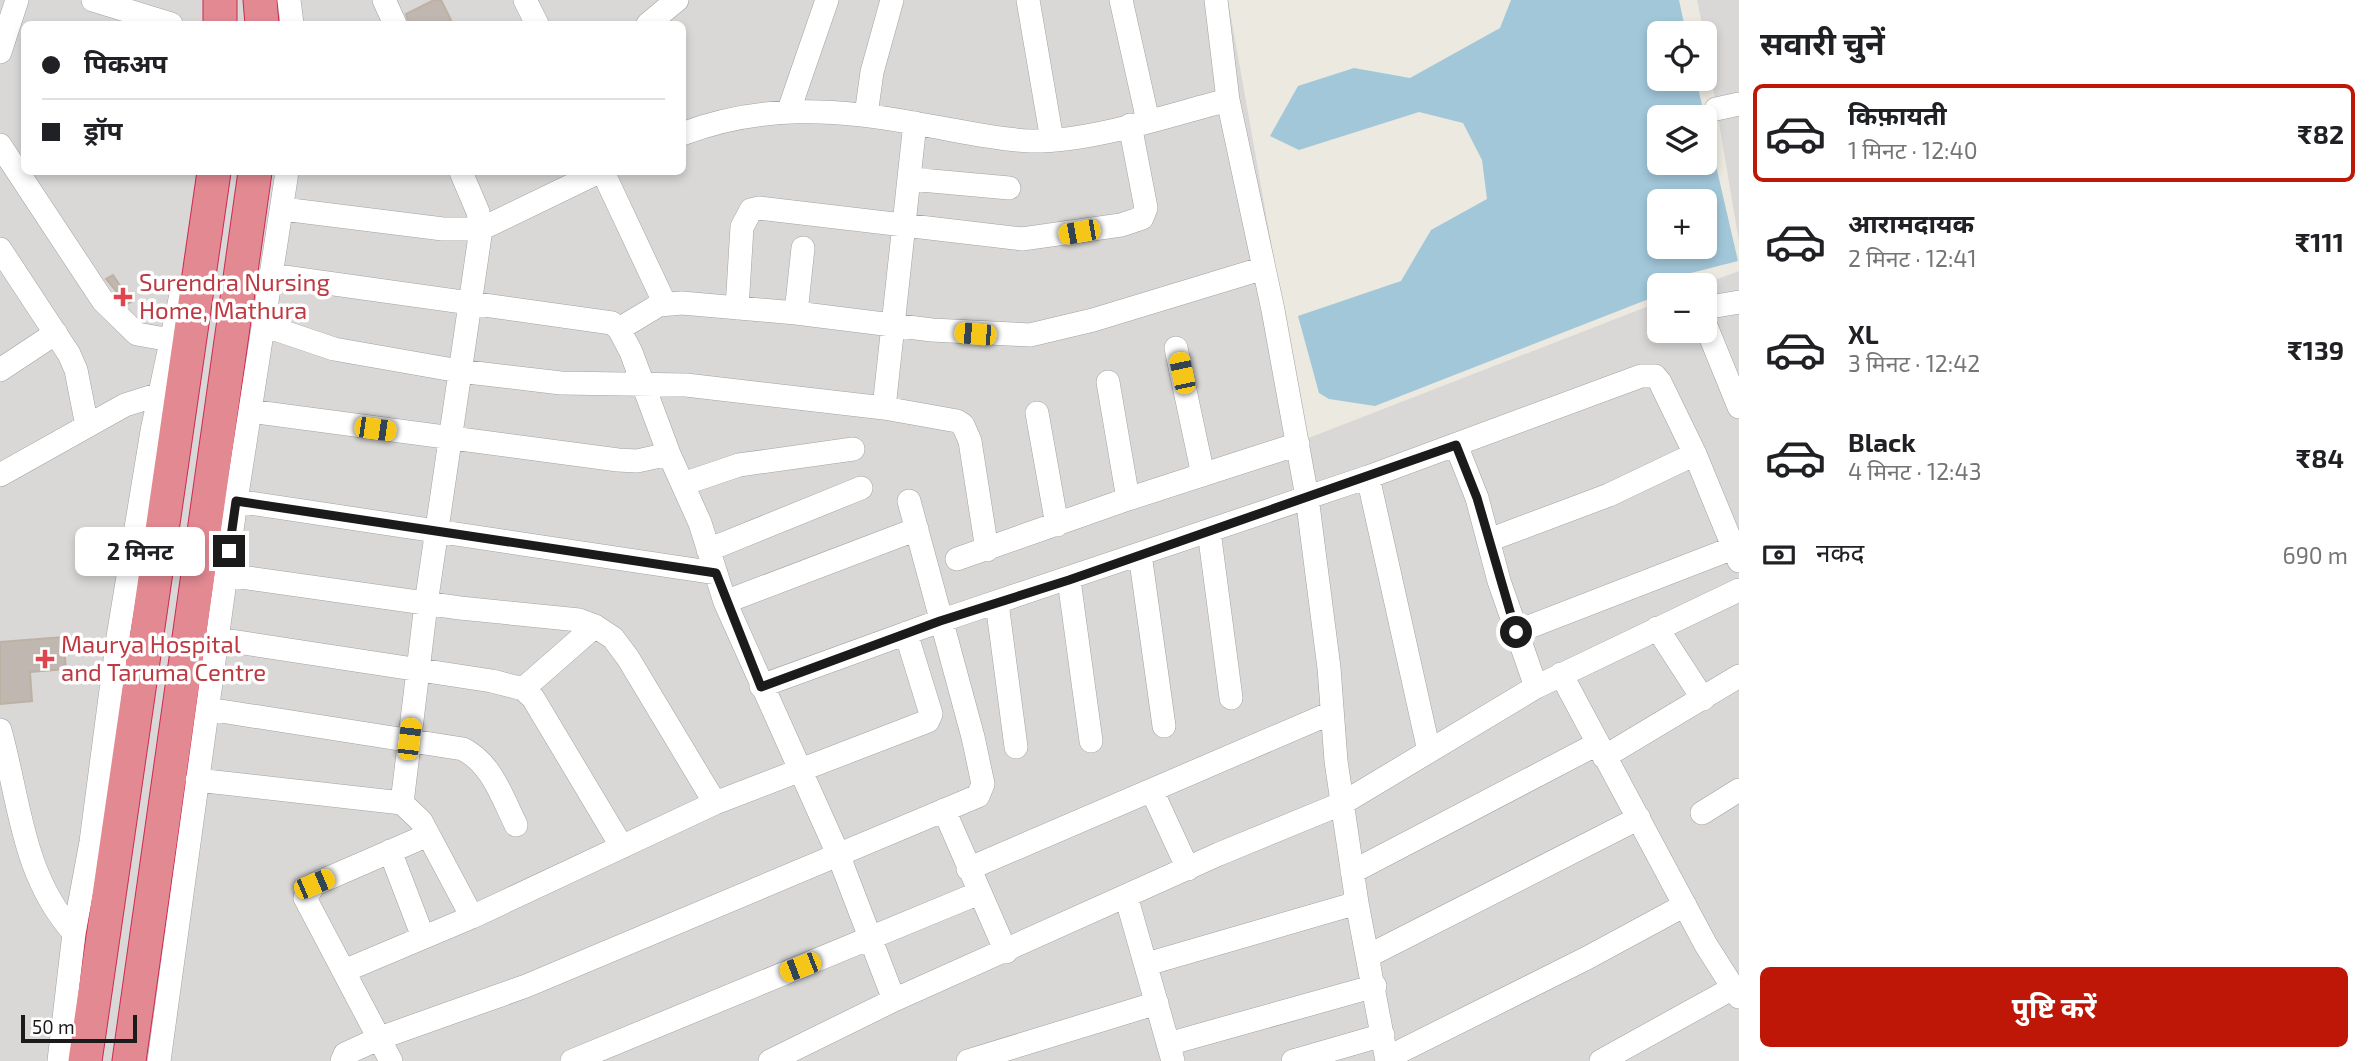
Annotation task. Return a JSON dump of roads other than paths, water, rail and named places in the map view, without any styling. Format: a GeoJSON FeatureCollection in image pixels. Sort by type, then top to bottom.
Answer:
{"type":"FeatureCollection","features":[{"type":"Feature","properties":{"kind":"highway"},"geometry":{"type":"LineString","coordinates":[[220,0],[220,21]]}},
{"type":"Feature","properties":{"kind":"highway"},"geometry":{"type":"LineString","coordinates":[[260,0],[262,21]]}},
{"type":"Feature","properties":{"kind":"highway"},"geometry":{"type":"LineString","coordinates":[[85,1061],[214,175]]}},
{"type":"Feature","properties":{"kind":"highway"},"geometry":{"type":"LineString","coordinates":[[129,1061],[255,175]]}},
{"type":"Feature","properties":{"kind":"street"},"geometry":{"type":"LineString","coordinates":[[0,52],[17,0]]}},
{"type":"Feature","properties":{"kind":"street"},"geometry":{"type":"LineString","coordinates":[[93,0],[161,21]]}},
{"type":"Feature","properties":{"kind":"street"},"geometry":{"type":"LineString","coordinates":[[203,0],[205,21]]}},
{"type":"Feature","properties":{"kind":"street"},"geometry":{"type":"LineString","coordinates":[[289,0],[292,21]]}},
{"type":"Feature","properties":{"kind":"street"},"geometry":{"type":"LineString","coordinates":[[384,0],[394,21]]}},
{"type":"Feature","properties":{"kind":"street"},"geometry":{"type":"LineString","coordinates":[[525,0],[536,21]]}},
{"type":"Feature","properties":{"kind":"street"},"geometry":{"type":"LineString","coordinates":[[652,21],[677,0]]}},
{"type":"Feature","properties":{"kind":"street"},"geometry":{"type":"LineString","coordinates":[[789,110],[827,0]]}},
{"type":"Feature","properties":{"kind":"street"},"geometry":{"type":"LineString","coordinates":[[866,115],[872,72],[891,0]]}},
{"type":"Feature","properties":{"kind":"street"},"geometry":{"type":"LineString","coordinates":[[1028,0],[1052,140]]}},
{"type":"Feature","properties":{"kind":"street"},"geometry":{"type":"LineString","coordinates":[[737,308],[742,227],[751,210],[770,208],[1031,239],[1142,218],[1146,208],[1139,122],[1121,0]]}},
{"type":"Feature","properties":{"kind":"street"},"geometry":{"type":"LineString","coordinates":[[1216,0],[1228,100],[1264,268],[1307,497],[1352,872],[1370,955],[1387,1059],[1685,905]]}},
{"type":"Feature","properties":{"kind":"street"},"geometry":{"type":"LineString","coordinates":[[686,133],[732,117],[789,110],[866,115],[1006,139],[1052,140],[1228,100]]}},
{"type":"Feature","properties":{"kind":"street"},"geometry":{"type":"LineString","coordinates":[[1717,109],[1739,104]]}},
{"type":"Feature","properties":{"kind":"street"},"geometry":{"type":"LineString","coordinates":[[884,408],[915,123]]}},
{"type":"Feature","properties":{"kind":"street"},"geometry":{"type":"LineString","coordinates":[[0,145],[103,301],[137,334],[172,340]]}},
{"type":"Feature","properties":{"kind":"street"},"geometry":{"type":"LineString","coordinates":[[59,1061],[74,933],[91,842],[118,638],[160,394],[187,268],[199,175]]}},
{"type":"Feature","properties":{"kind":"street"},"geometry":{"type":"LineString","coordinates":[[159,1061],[236,501],[287,175]]}},
{"type":"Feature","properties":{"kind":"street"},"geometry":{"type":"LineString","coordinates":[[401,803],[468,302],[481,229],[474,202],[462,175]]}},
{"type":"Feature","properties":{"kind":"street"},"geometry":{"type":"LineString","coordinates":[[283,209],[443,229],[481,229],[595,175]]}},
{"type":"Feature","properties":{"kind":"street"},"geometry":{"type":"LineString","coordinates":[[602,175],[665,304]]}},
{"type":"Feature","properties":{"kind":"street"},"geometry":{"type":"LineString","coordinates":[[910,179],[1009,188]]}},
{"type":"Feature","properties":{"kind":"street"},"geometry":{"type":"LineString","coordinates":[[796,313],[803,248]]}},
{"type":"Feature","properties":{"kind":"street"},"geometry":{"type":"LineString","coordinates":[[0,249],[56,333],[76,370],[87,426]]}},
{"type":"Feature","properties":{"kind":"street"},"geometry":{"type":"LineString","coordinates":[[619,329],[648,310],[665,304],[796,313],[990,335],[1050,332],[1264,268]]}},
{"type":"Feature","properties":{"kind":"street"},"geometry":{"type":"LineString","coordinates":[[270,275],[612,323],[619,329],[683,484],[725,602],[838,854],[894,1000]]}},
{"type":"Feature","properties":{"kind":"street"},"geometry":{"type":"LineString","coordinates":[[1717,306],[1739,302]]}},
{"type":"Feature","properties":{"kind":"street"},"geometry":{"type":"LineString","coordinates":[[263,325],[334,349],[459,371],[561,383],[642,383],[726,389],[944,418],[963,425],[970,440],[987,550]]}},
{"type":"Feature","properties":{"kind":"street"},"geometry":{"type":"LineString","coordinates":[[0,370],[56,333]]}},
{"type":"Feature","properties":{"kind":"street"},"geometry":{"type":"LineString","coordinates":[[1714,343],[1738,399]]}},
{"type":"Feature","properties":{"kind":"street"},"geometry":{"type":"LineString","coordinates":[[1176,348],[1203,475]]}},
{"type":"Feature","properties":{"kind":"street"},"geometry":{"type":"LineString","coordinates":[[761,687],[940,621],[1069,580],[1368,477],[1648,374],[1660,382],[1695,454],[1736,555],[1516,632]]}},
{"type":"Feature","properties":{"kind":"street"},"geometry":{"type":"LineString","coordinates":[[1108,382],[1128,499]]}},
{"type":"Feature","properties":{"kind":"street"},"geometry":{"type":"LineString","coordinates":[[0,475],[125,405],[160,394]]}},
{"type":"Feature","properties":{"kind":"street"},"geometry":{"type":"LineString","coordinates":[[250,411],[618,460],[637,461],[669,454]]}},
{"type":"Feature","properties":{"kind":"street"},"geometry":{"type":"LineString","coordinates":[[1037,413],[1058,525]]}},
{"type":"Feature","properties":{"kind":"street"},"geometry":{"type":"LineString","coordinates":[[957,559],[1297,444]]}},
{"type":"Feature","properties":{"kind":"street"},"geometry":{"type":"LineString","coordinates":[[1456,445],[1477,498],[1516,632],[1536,687]]}},
{"type":"Feature","properties":{"kind":"street"},"geometry":{"type":"LineString","coordinates":[[683,484],[750,462],[853,449]]}},
{"type":"Feature","properties":{"kind":"street"},"geometry":{"type":"LineString","coordinates":[[1489,540],[1609,495],[1695,454]]}},
{"type":"Feature","properties":{"kind":"street"},"geometry":{"type":"LineString","coordinates":[[1368,477],[1429,751]]}},
{"type":"Feature","properties":{"kind":"street"},"geometry":{"type":"LineString","coordinates":[[708,550],[861,488]]}},
{"type":"Feature","properties":{"kind":"street"},"geometry":{"type":"LineString","coordinates":[[342,1061],[345,1054],[380,1038],[526,986],[978,796],[983,784],[909,500]]}},
{"type":"Feature","properties":{"kind":"street"},"geometry":{"type":"LineString","coordinates":[[236,501],[716,573]]}},
{"type":"Feature","properties":{"kind":"street"},"geometry":{"type":"LineString","coordinates":[[725,602],[916,529]]}},
{"type":"Feature","properties":{"kind":"street"},"geometry":{"type":"LineString","coordinates":[[1209,531],[1231,698]]}},
{"type":"Feature","properties":{"kind":"street"},"geometry":{"type":"LineString","coordinates":[[1140,554],[1164,726]]}},
{"type":"Feature","properties":{"kind":"street"},"geometry":{"type":"LineString","coordinates":[[226,575],[426,604],[559,617],[595,626],[612,638],[628,658],[715,803]]}},
{"type":"Feature","properties":{"kind":"street"},"geometry":{"type":"LineString","coordinates":[[1069,580],[1091,741]]}},
{"type":"Feature","properties":{"kind":"street"},"geometry":{"type":"LineString","coordinates":[[770,1061],[894,1000],[1343,803],[1536,687],[1739,590]]}},
{"type":"Feature","properties":{"kind":"street"},"geometry":{"type":"LineString","coordinates":[[997,603],[1016,747]]}},
{"type":"Feature","properties":{"kind":"street"},"geometry":{"type":"LineString","coordinates":[[523,689],[595,626]]}},
{"type":"Feature","properties":{"kind":"street"},"geometry":{"type":"LineString","coordinates":[[1657,628],[1703,699]]}},
{"type":"Feature","properties":{"kind":"street"},"geometry":{"type":"LineString","coordinates":[[344,971],[472,917],[715,803],[928,721],[931,715],[906,633]]}},
{"type":"Feature","properties":{"kind":"street"},"geometry":{"type":"LineString","coordinates":[[218,639],[523,689],[543,711],[622,847]]}},
{"type":"Feature","properties":{"kind":"street"},"geometry":{"type":"LineString","coordinates":[[1561,674],[1600,751],[1736,993],[1601,1061]]}},
{"type":"Feature","properties":{"kind":"street"},"geometry":{"type":"LineString","coordinates":[[1352,872],[1703,699],[1735,686]]}},
{"type":"Feature","properties":{"kind":"street"},"geometry":{"type":"LineString","coordinates":[[208,709],[463,749],[475,755],[488,769],[516,825]]}},
{"type":"Feature","properties":{"kind":"street"},"geometry":{"type":"LineString","coordinates":[[968,869],[1331,713]]}},
{"type":"Feature","properties":{"kind":"street"},"geometry":{"type":"LineString","coordinates":[[0,730],[4,767],[35,872],[48,901],[74,933]]}},
{"type":"Feature","properties":{"kind":"street"},"geometry":{"type":"LineString","coordinates":[[197,780],[401,803],[415,813],[472,917]]}},
{"type":"Feature","properties":{"kind":"street"},"geometry":{"type":"LineString","coordinates":[[1702,813],[1739,790]]}},
{"type":"Feature","properties":{"kind":"street"},"geometry":{"type":"LineString","coordinates":[[1152,791],[1188,869]]}},
{"type":"Feature","properties":{"kind":"street"},"geometry":{"type":"LineString","coordinates":[[944,810],[1006,952]]}},
{"type":"Feature","properties":{"kind":"street"},"geometry":{"type":"LineString","coordinates":[[1370,955],[1639,818]]}},
{"type":"Feature","properties":{"kind":"street"},"geometry":{"type":"LineString","coordinates":[[391,1061],[307,905],[307,892],[314,884],[428,835]]}},
{"type":"Feature","properties":{"kind":"street"},"geometry":{"type":"LineString","coordinates":[[390,851],[423,937]]}},
{"type":"Feature","properties":{"kind":"street"},"geometry":{"type":"LineString","coordinates":[[572,1061],[979,893]]}},
{"type":"Feature","properties":{"kind":"street"},"geometry":{"type":"LineString","coordinates":[[1126,896],[1171,1053],[1375,986]]}},
{"type":"Feature","properties":{"kind":"street"},"geometry":{"type":"LineString","coordinates":[[1147,964],[1357,903]]}},
{"type":"Feature","properties":{"kind":"street"},"geometry":{"type":"LineString","coordinates":[[968,1061],[1157,1003]]}},
{"type":"Feature","properties":{"kind":"street"},"geometry":{"type":"LineString","coordinates":[[1293,1061],[1383,1034]]}},
{"type":"Feature","properties":{"kind":"water"},"geometry":{"type":"Polygon","coordinates":[[[1511,0],[1679,0],[1683,21],[1647,21],[1647,91],[1699,91],[1702,105],[1647,105],[1647,175],[1717,175],[1717,170],[1738,261],[1691,273],[1647,273],[1647,300],[1375,406],[1329,399],[1319,393],[1298,316],[1401,281],[1431,230],[1487,199],[1482,160],[1463,123],[1419,112],[1299,150],[1270,136],[1298,86],[1354,68],[1410,78],[1500,28],[1511,0]]]}},
{"type":"Feature","properties":{"kind":"place","name":"Surendra Nursing Home, Mathura"},"geometry":{"type":"Point","coordinates":[123,297]}},
{"type":"Feature","properties":{"kind":"place","name":"Maurya Hospital and Taruma Centre"},"geometry":{"type":"Point","coordinates":[45,659]}}]}
